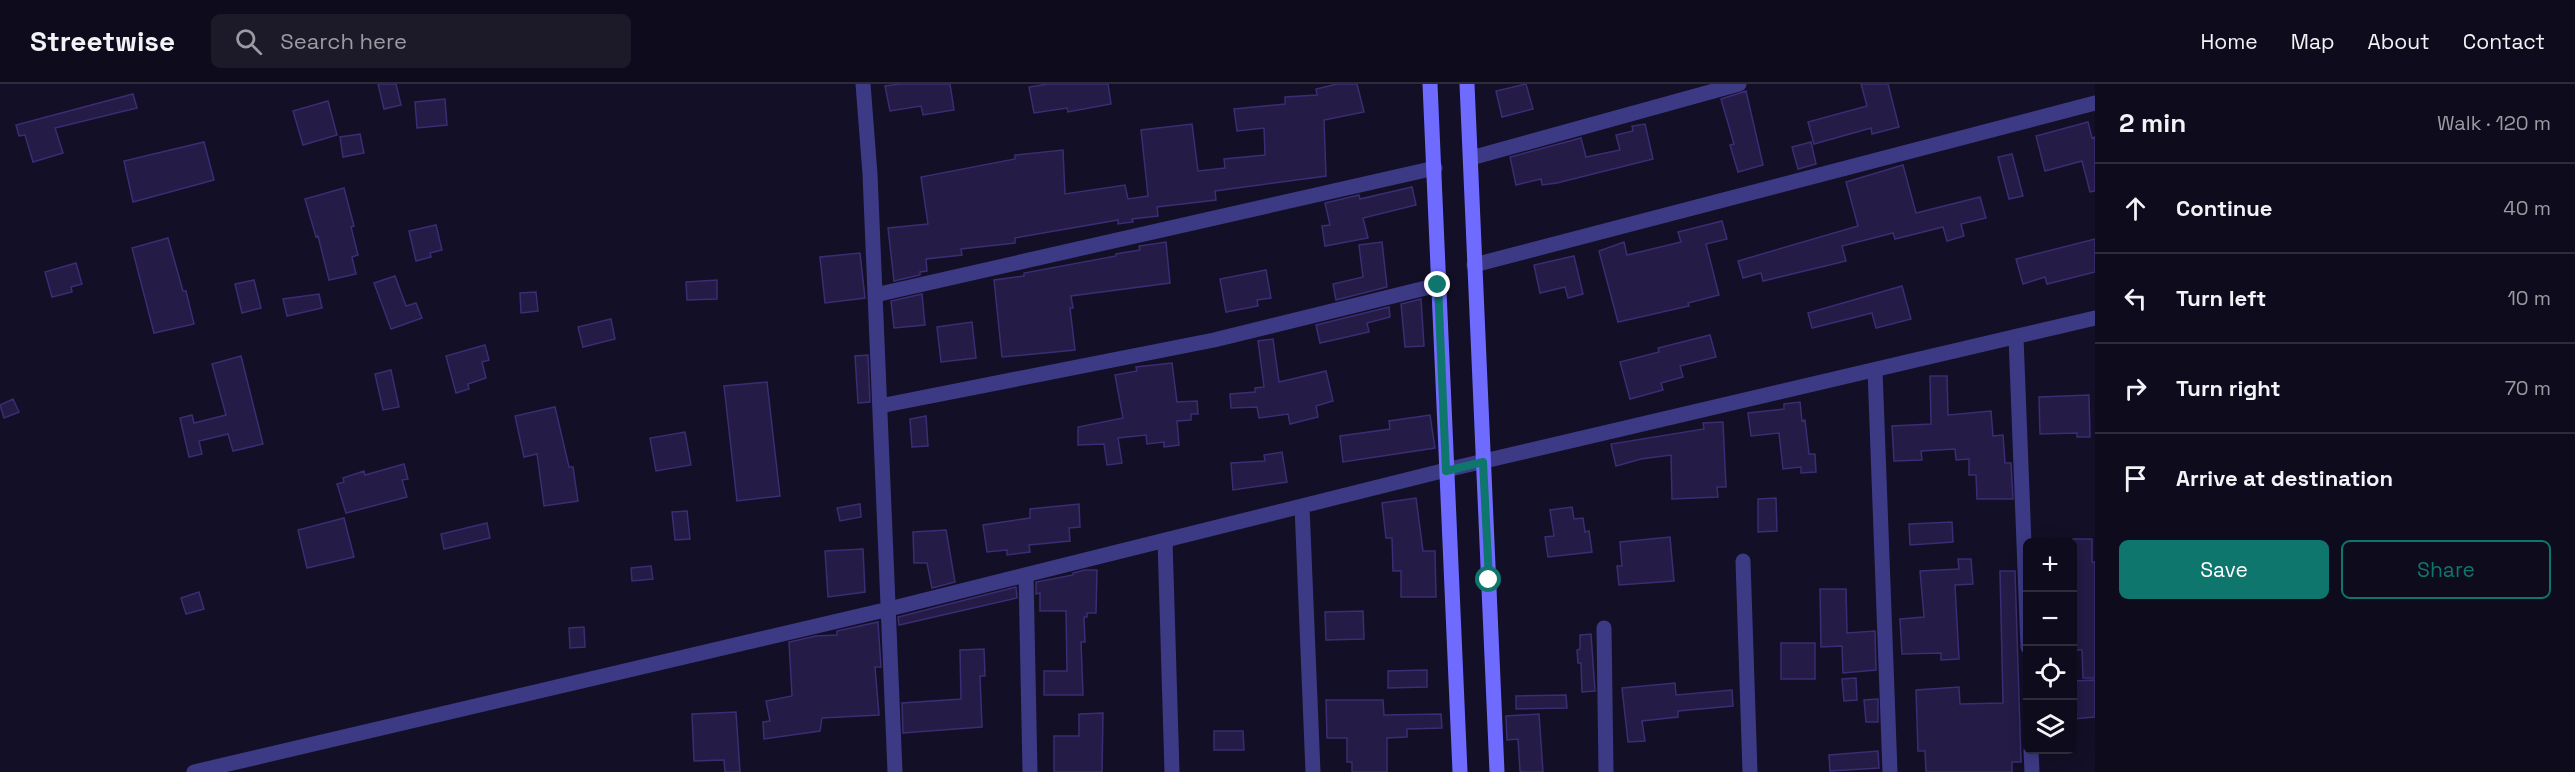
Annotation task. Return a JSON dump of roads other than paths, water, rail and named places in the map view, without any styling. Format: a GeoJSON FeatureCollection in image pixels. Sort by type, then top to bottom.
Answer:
{"type":"FeatureCollection","features":[{"type":"Feature","properties":{"kind":"main road"},"geometry":{"type":"LineString","coordinates":[[1430,84],[1460,772]]}},
{"type":"Feature","properties":{"kind":"main road"},"geometry":{"type":"LineString","coordinates":[[1467,84],[1497,772]]}},
{"type":"Feature","properties":{"kind":"street"},"geometry":{"type":"LineString","coordinates":[[863,84],[875,295],[896,772]]}},
{"type":"Feature","properties":{"kind":"street"},"geometry":{"type":"LineString","coordinates":[[1471,158],[1739,84]]}},
{"type":"Feature","properties":{"kind":"street"},"geometry":{"type":"LineString","coordinates":[[1474,265],[2095,103]]}},
{"type":"Feature","properties":{"kind":"street"},"geometry":{"type":"LineString","coordinates":[[875,295],[1435,168]]}},
{"type":"Feature","properties":{"kind":"street"},"geometry":{"type":"LineString","coordinates":[[880,406],[1214,340],[1438,285]]}},
{"type":"Feature","properties":{"kind":"street"},"geometry":{"type":"LineString","coordinates":[[194,772],[889,609],[1483,462],[2095,318]]}},
{"type":"Feature","properties":{"kind":"street"},"geometry":{"type":"LineString","coordinates":[[2016,337],[2028,646]]}},
{"type":"Feature","properties":{"kind":"street"},"geometry":{"type":"LineString","coordinates":[[1875,370],[1890,772]]}},
{"type":"Feature","properties":{"kind":"street"},"geometry":{"type":"LineString","coordinates":[[1302,506],[1313,772]]}},
{"type":"Feature","properties":{"kind":"street"},"geometry":{"type":"LineString","coordinates":[[1166,540],[1172,772]]}},
{"type":"Feature","properties":{"kind":"street"},"geometry":{"type":"LineString","coordinates":[[1743,561],[1750,772]]}},
{"type":"Feature","properties":{"kind":"street"},"geometry":{"type":"LineString","coordinates":[[1026,575],[1030,772]]}},
{"type":"Feature","properties":{"kind":"street"},"geometry":{"type":"LineString","coordinates":[[1604,628],[1606,772]]}},
{"type":"Feature","properties":{"kind":"street"},"geometry":{"type":"LineString","coordinates":[[2031,754],[2032,772]]}}]}
